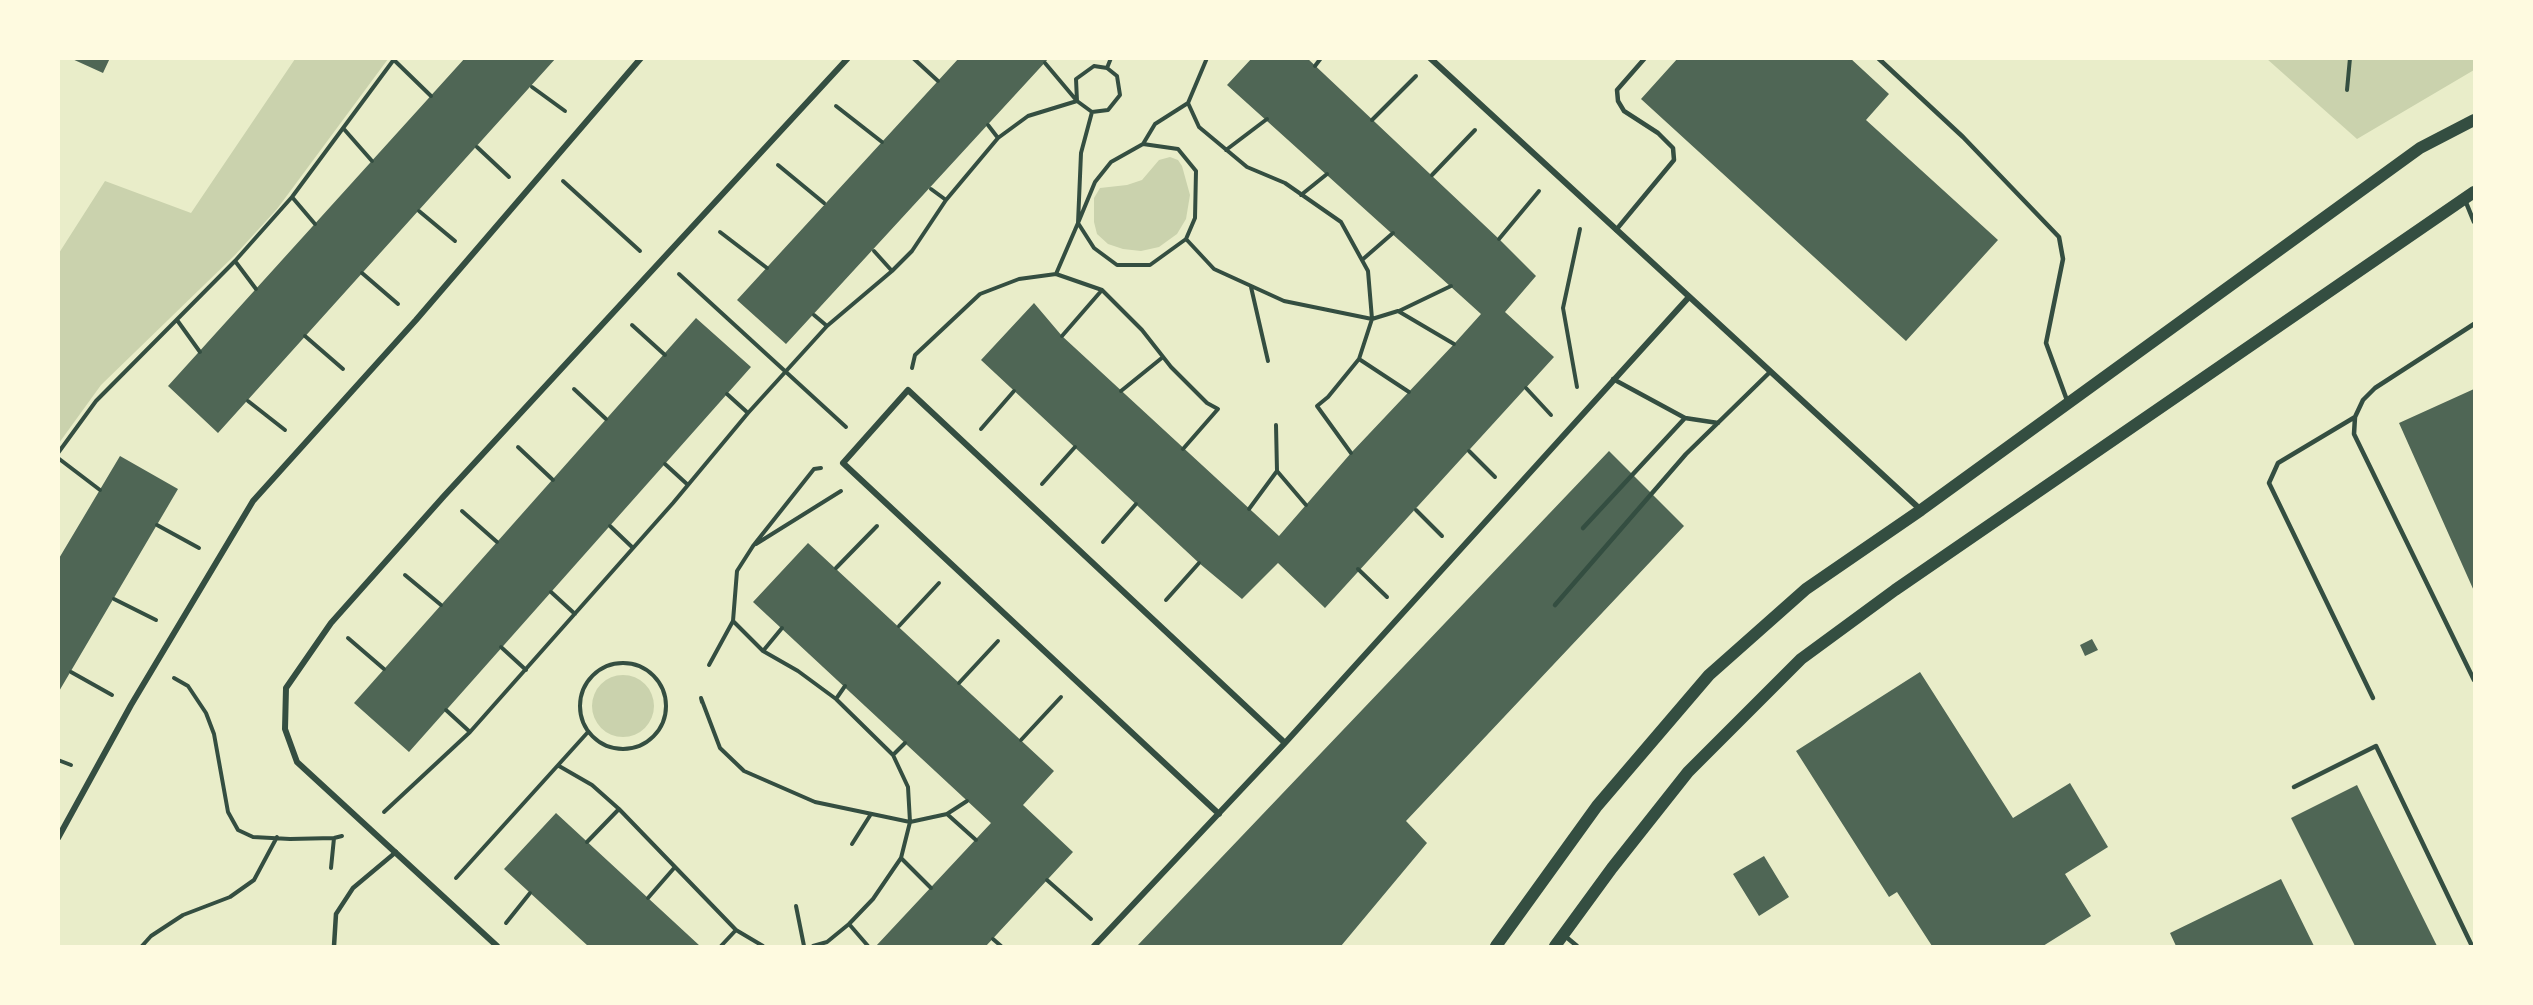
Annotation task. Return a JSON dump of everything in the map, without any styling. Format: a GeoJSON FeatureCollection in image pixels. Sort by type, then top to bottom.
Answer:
{"type":"FeatureCollection","features":[{"type":"Feature","properties":{"kind":"main road"},"geometry":{"type":"LineString","coordinates":[[1496,946],[1597,806],[1709,675],[1806,589],[1921,510],[2420,148],[2475,120]]}},
{"type":"Feature","properties":{"kind":"main road"},"geometry":{"type":"LineString","coordinates":[[1556,946],[1612,868],[1688,772],[1801,659],[1895,590],[2469,195]]}},
{"type":"Feature","properties":{"kind":"street"},"geometry":{"type":"LineString","coordinates":[[58,838],[131,705],[253,501],[416,320],[641,58]]}},
{"type":"Feature","properties":{"kind":"street"},"geometry":{"type":"LineString","coordinates":[[497,946],[297,762],[285,729],[286,688],[331,623],[444,496],[848,58]]}},
{"type":"Feature","properties":{"kind":"street"},"geometry":{"type":"LineString","coordinates":[[1430,58],[1921,510]]}},
{"type":"Feature","properties":{"kind":"street"},"geometry":{"type":"LineString","coordinates":[[1094,946],[1285,743],[1689,297]]}},
{"type":"Feature","properties":{"kind":"street"},"geometry":{"type":"LineString","coordinates":[[1219,814],[843,463],[908,390],[1285,743]]}},
{"type":"Feature","properties":{"kind":"lane"},"geometry":{"type":"LineString","coordinates":[[1616,230],[1674,160],[1673,148],[1658,133],[1624,111],[1617,101],[1617,90],[1645,58]]}},
{"type":"Feature","properties":{"kind":"lane"},"geometry":{"type":"LineString","coordinates":[[1878,58],[1963,137],[2059,237],[2064,259],[2046,343],[2068,403]]}},
{"type":"Feature","properties":{"kind":"lane"},"geometry":{"type":"LineString","coordinates":[[2469,195],[2475,222]]}},
{"type":"Feature","properties":{"kind":"lane"},"geometry":{"type":"LineString","coordinates":[[2475,324],[2375,388],[2363,400],[2355,417],[2354,434],[2475,680]]}},
{"type":"Feature","properties":{"kind":"lane"},"geometry":{"type":"LineString","coordinates":[[1556,605],[1686,454],[1770,372]]}},
{"type":"Feature","properties":{"kind":"lane"},"geometry":{"type":"LineString","coordinates":[[1613,379],[1685,418],[1718,423]]}},
{"type":"Feature","properties":{"kind":"lane"},"geometry":{"type":"LineString","coordinates":[[2355,417],[2278,463],[2269,483],[2373,698]]}},
{"type":"Feature","properties":{"kind":"lane"},"geometry":{"type":"LineString","coordinates":[[1583,528],[1685,418]]}},
{"type":"Feature","properties":{"kind":"lane"},"geometry":{"type":"LineString","coordinates":[[2294,787],[2376,746],[2472,946]]}},
{"type":"Feature","properties":{"kind":"lane"},"geometry":{"type":"LineString","coordinates":[[334,946],[336,914],[347,897],[353,888],[396,852]]}},
{"type":"Feature","properties":{"kind":"lane"},"geometry":{"type":"LineString","coordinates":[[1564,935],[1577,946]]}},
{"type":"Feature","properties":{"kind":"path"},"geometry":{"type":"LineString","coordinates":[[913,58],[938,81]]}},
{"type":"Feature","properties":{"kind":"path"},"geometry":{"type":"LineString","coordinates":[[1107,68],[1110,58]]}},
{"type":"Feature","properties":{"kind":"path"},"geometry":{"type":"LineString","coordinates":[[1056,274],[1095,182],[1111,162],[1143,144],[1155,124],[1188,103],[1207,58]]}},
{"type":"Feature","properties":{"kind":"path"},"geometry":{"type":"LineString","coordinates":[[1315,66],[1321,58]]}},
{"type":"Feature","properties":{"kind":"path"},"geometry":{"type":"LineString","coordinates":[[2347,90],[2350,58]]}},
{"type":"Feature","properties":{"kind":"path"},"geometry":{"type":"LineString","coordinates":[[58,453],[96,401],[235,261],[291,197],[394,59],[431,96]]}},
{"type":"Feature","properties":{"kind":"path"},"geometry":{"type":"LineString","coordinates":[[1045,63],[1077,101],[1092,112],[1108,110],[1120,96],[1118,76],[1107,68],[1094,66],[1076,79],[1077,101]]}},
{"type":"Feature","properties":{"kind":"path"},"geometry":{"type":"LineString","coordinates":[[1372,120],[1408,83]]}},
{"type":"Feature","properties":{"kind":"path"},"geometry":{"type":"LineString","coordinates":[[532,87],[584,126]]}},
{"type":"Feature","properties":{"kind":"path"},"geometry":{"type":"LineString","coordinates":[[817,91],[882,142]]}},
{"type":"Feature","properties":{"kind":"path"},"geometry":{"type":"LineString","coordinates":[[368,827],[470,732],[826,326],[892,271],[912,251],[946,200],[998,138],[1028,116],[1077,101]]}},
{"type":"Feature","properties":{"kind":"path"},"geometry":{"type":"LineString","coordinates":[[1188,103],[1199,127],[1247,167],[1284,183],[1341,222],[1368,271],[1372,319],[1359,359],[1328,397],[1317,406],[1351,453]]}},
{"type":"Feature","properties":{"kind":"path"},"geometry":{"type":"LineString","coordinates":[[1092,112],[1081,153],[1078,223],[1094,248],[1117,265],[1150,265],[1186,239],[1195,218],[1196,171],[1178,149],[1143,144]]}},
{"type":"Feature","properties":{"kind":"path"},"geometry":{"type":"LineString","coordinates":[[1226,150],[1267,119]]}},
{"type":"Feature","properties":{"kind":"path"},"geometry":{"type":"LineString","coordinates":[[988,125],[998,138]]}},
{"type":"Feature","properties":{"kind":"path"},"geometry":{"type":"LineString","coordinates":[[343,128],[372,161]]}},
{"type":"Feature","properties":{"kind":"path"},"geometry":{"type":"LineString","coordinates":[[1432,175],[1472,133]]}},
{"type":"Feature","properties":{"kind":"path"},"geometry":{"type":"LineString","coordinates":[[477,147],[526,193]]}},
{"type":"Feature","properties":{"kind":"path"},"geometry":{"type":"LineString","coordinates":[[762,152],[824,202]]}},
{"type":"Feature","properties":{"kind":"path"},"geometry":{"type":"LineString","coordinates":[[548,167],[656,266]]}},
{"type":"Feature","properties":{"kind":"path"},"geometry":{"type":"LineString","coordinates":[[1301,195],[1327,174]]}},
{"type":"Feature","properties":{"kind":"path"},"geometry":{"type":"LineString","coordinates":[[932,189],[946,200]]}},
{"type":"Feature","properties":{"kind":"path"},"geometry":{"type":"LineString","coordinates":[[291,197],[315,224]]}},
{"type":"Feature","properties":{"kind":"path"},"geometry":{"type":"LineString","coordinates":[[1499,239],[1532,200]]}},
{"type":"Feature","properties":{"kind":"path"},"geometry":{"type":"LineString","coordinates":[[1581,414],[1563,308],[1586,202]]}},
{"type":"Feature","properties":{"kind":"path"},"geometry":{"type":"LineString","coordinates":[[419,211],[471,255]]}},
{"type":"Feature","properties":{"kind":"path"},"geometry":{"type":"LineString","coordinates":[[700,217],[767,268]]}},
{"type":"Feature","properties":{"kind":"path"},"geometry":{"type":"LineString","coordinates":[[1362,260],[1393,233]]}},
{"type":"Feature","properties":{"kind":"path"},"geometry":{"type":"LineString","coordinates":[[1186,239],[1214,269],[1284,301],[1372,319],[1398,311],[1451,286]]}},
{"type":"Feature","properties":{"kind":"path"},"geometry":{"type":"LineString","coordinates":[[874,251],[892,271]]}},
{"type":"Feature","properties":{"kind":"path"},"geometry":{"type":"LineString","coordinates":[[663,258],[862,441]]}},
{"type":"Feature","properties":{"kind":"path"},"geometry":{"type":"LineString","coordinates":[[235,261],[256,289]]}},
{"type":"Feature","properties":{"kind":"path"},"geometry":{"type":"LineString","coordinates":[[362,273],[416,320]]}},
{"type":"Feature","properties":{"kind":"path"},"geometry":{"type":"LineString","coordinates":[[908,390],[915,355],[980,294],[1019,279],[1056,274],[1102,290],[1142,330],[1163,357],[1207,403],[1218,409],[1183,449]]}},
{"type":"Feature","properties":{"kind":"path"},"geometry":{"type":"LineString","coordinates":[[1251,286],[1268,361]]}},
{"type":"Feature","properties":{"kind":"path"},"geometry":{"type":"LineString","coordinates":[[1062,336],[1102,290]]}},
{"type":"Feature","properties":{"kind":"path"},"geometry":{"type":"LineString","coordinates":[[1398,311],[1454,344]]}},
{"type":"Feature","properties":{"kind":"path"},"geometry":{"type":"LineString","coordinates":[[814,315],[826,326]]}},
{"type":"Feature","properties":{"kind":"path"},"geometry":{"type":"LineString","coordinates":[[177,320],[200,352]]}},
{"type":"Feature","properties":{"kind":"path"},"geometry":{"type":"LineString","coordinates":[[634,326],[664,355]]}},
{"type":"Feature","properties":{"kind":"path"},"geometry":{"type":"LineString","coordinates":[[305,336],[359,382]]}},
{"type":"Feature","properties":{"kind":"path"},"geometry":{"type":"LineString","coordinates":[[1121,391],[1163,357]]}},
{"type":"Feature","properties":{"kind":"path"},"geometry":{"type":"LineString","coordinates":[[1359,359],[1408,392]]}},
{"type":"Feature","properties":{"kind":"path"},"geometry":{"type":"LineString","coordinates":[[566,382],[606,419]]}},
{"type":"Feature","properties":{"kind":"path"},"geometry":{"type":"LineString","coordinates":[[1526,388],[1548,412]]}},
{"type":"Feature","properties":{"kind":"path"},"geometry":{"type":"LineString","coordinates":[[967,445],[1014,391]]}},
{"type":"Feature","properties":{"kind":"path"},"geometry":{"type":"LineString","coordinates":[[727,394],[748,413]]}},
{"type":"Feature","properties":{"kind":"path"},"geometry":{"type":"LineString","coordinates":[[248,400],[303,444]]}},
{"type":"Feature","properties":{"kind":"path"},"geometry":{"type":"LineString","coordinates":[[1249,509],[1277,471],[1276,425]]}},
{"type":"Feature","properties":{"kind":"path"},"geometry":{"type":"LineString","coordinates":[[502,432],[553,480]]}},
{"type":"Feature","properties":{"kind":"path"},"geometry":{"type":"LineString","coordinates":[[1027,501],[1074,447]]}},
{"type":"Feature","properties":{"kind":"path"},"geometry":{"type":"LineString","coordinates":[[1469,451],[1491,472]]}},
{"type":"Feature","properties":{"kind":"path"},"geometry":{"type":"LineString","coordinates":[[58,458],[100,490]]}},
{"type":"Feature","properties":{"kind":"path"},"geometry":{"type":"LineString","coordinates":[[709,665],[733,621],[737,571],[753,546],[814,469],[843,463]]}},
{"type":"Feature","properties":{"kind":"path"},"geometry":{"type":"LineString","coordinates":[[665,464],[688,485]]}},
{"type":"Feature","properties":{"kind":"path"},"geometry":{"type":"LineString","coordinates":[[1277,471],[1306,505]]}},
{"type":"Feature","properties":{"kind":"path"},"geometry":{"type":"LineString","coordinates":[[753,546],[861,479]]}},
{"type":"Feature","properties":{"kind":"path"},"geometry":{"type":"LineString","coordinates":[[444,496],[497,542]]}},
{"type":"Feature","properties":{"kind":"path"},"geometry":{"type":"LineString","coordinates":[[1089,559],[1136,504]]}},
{"type":"Feature","properties":{"kind":"path"},"geometry":{"type":"LineString","coordinates":[[836,568],[893,509]]}},
{"type":"Feature","properties":{"kind":"path"},"geometry":{"type":"LineString","coordinates":[[1416,510],[1437,531]]}},
{"type":"Feature","properties":{"kind":"path"},"geometry":{"type":"LineString","coordinates":[[157,525],[218,558]]}},
{"type":"Feature","properties":{"kind":"path"},"geometry":{"type":"LineString","coordinates":[[610,526],[633,548]]}},
{"type":"Feature","properties":{"kind":"path"},"geometry":{"type":"LineString","coordinates":[[388,560],[441,605]]}},
{"type":"Feature","properties":{"kind":"path"},"geometry":{"type":"LineString","coordinates":[[1151,616],[1199,563]]}},
{"type":"Feature","properties":{"kind":"path"},"geometry":{"type":"LineString","coordinates":[[899,626],[955,567]]}},
{"type":"Feature","properties":{"kind":"path"},"geometry":{"type":"LineString","coordinates":[[1358,569],[1377,587]]}},
{"type":"Feature","properties":{"kind":"path"},"geometry":{"type":"LineString","coordinates":[[551,592],[575,614]]}},
{"type":"Feature","properties":{"kind":"path"},"geometry":{"type":"LineString","coordinates":[[114,599],[175,630]]}},
{"type":"Feature","properties":{"kind":"path"},"geometry":{"type":"LineString","coordinates":[[733,621],[764,651],[798,671],[836,699],[893,755],[908,788],[910,822],[901,858],[873,899],[849,924],[827,942],[813,946]]}},
{"type":"Feature","properties":{"kind":"path"},"geometry":{"type":"LineString","coordinates":[[331,623],[384,669]]}},
{"type":"Feature","properties":{"kind":"path"},"geometry":{"type":"LineString","coordinates":[[959,683],[1015,623]]}},
{"type":"Feature","properties":{"kind":"path"},"geometry":{"type":"LineString","coordinates":[[764,651],[782,628]]}},
{"type":"Feature","properties":{"kind":"path"},"geometry":{"type":"LineString","coordinates":[[501,647],[526,670]]}},
{"type":"Feature","properties":{"kind":"path"},"geometry":{"type":"LineString","coordinates":[[623,663],[642,667],[656,678],[666,697],[666,711],[663,724],[644,744],[626,750],[614,749],[602,744],[588,732],[580,713],[581,694],[588,681],[600,669],[623,663]]}},
{"type":"Feature","properties":{"kind":"path"},"geometry":{"type":"LineString","coordinates":[[71,672],[131,705]]}},
{"type":"Feature","properties":{"kind":"path"},"geometry":{"type":"LineString","coordinates":[[1020,740],[1077,680]]}},
{"type":"Feature","properties":{"kind":"path"},"geometry":{"type":"LineString","coordinates":[[188,686],[206,713],[214,734],[228,812],[238,831],[253,837],[322,839]]}},
{"type":"Feature","properties":{"kind":"path"},"geometry":{"type":"LineString","coordinates":[[836,699],[845,686]]}},
{"type":"Feature","properties":{"kind":"path"},"geometry":{"type":"LineString","coordinates":[[702,702],[701,698],[720,748],[744,771],[815,802],[910,822],[947,814],[967,801]]}},
{"type":"Feature","properties":{"kind":"path"},"geometry":{"type":"LineString","coordinates":[[446,710],[470,732]]}},
{"type":"Feature","properties":{"kind":"path"},"geometry":{"type":"LineString","coordinates":[[441,894],[588,732]]}},
{"type":"Feature","properties":{"kind":"path"},"geometry":{"type":"LineString","coordinates":[[893,755],[905,743]]}},
{"type":"Feature","properties":{"kind":"path"},"geometry":{"type":"LineString","coordinates":[[559,766],[592,785],[620,809],[736,930],[763,946]]}},
{"type":"Feature","properties":{"kind":"path"},"geometry":{"type":"LineString","coordinates":[[587,842],[620,809]]}},
{"type":"Feature","properties":{"kind":"path"},"geometry":{"type":"LineString","coordinates":[[852,844],[872,814]]}},
{"type":"Feature","properties":{"kind":"path"},"geometry":{"type":"LineString","coordinates":[[947,814],[976,840]]}},
{"type":"Feature","properties":{"kind":"path"},"geometry":{"type":"LineString","coordinates":[[142,946],[151,936],[183,915],[230,897],[254,880],[277,837]]}},
{"type":"Feature","properties":{"kind":"path"},"geometry":{"type":"LineString","coordinates":[[332,868],[334,838]]}},
{"type":"Feature","properties":{"kind":"path"},"geometry":{"type":"LineString","coordinates":[[901,858],[931,888]]}},
{"type":"Feature","properties":{"kind":"path"},"geometry":{"type":"LineString","coordinates":[[648,898],[675,867]]}},
{"type":"Feature","properties":{"kind":"path"},"geometry":{"type":"LineString","coordinates":[[1047,880],[1090,918]]}},
{"type":"Feature","properties":{"kind":"path"},"geometry":{"type":"LineString","coordinates":[[492,941],[530,893]]}},
{"type":"Feature","properties":{"kind":"path"},"geometry":{"type":"LineString","coordinates":[[796,906],[804,946]]}},
{"type":"Feature","properties":{"kind":"path"},"geometry":{"type":"LineString","coordinates":[[849,924],[868,946]]}},
{"type":"Feature","properties":{"kind":"path"},"geometry":{"type":"LineString","coordinates":[[721,946],[736,930]]}},
{"type":"Feature","properties":{"kind":"path"},"geometry":{"type":"LineString","coordinates":[[993,939],[1001,946]]}},
{"type":"Feature","properties":{"kind":"green space"},"geometry":{"type":"Polygon","coordinates":[[[295,59],[388,59],[277,209],[235,255],[101,385],[59,443],[59,253],[105,181],[191,213],[295,59]]]}},
{"type":"Feature","properties":{"kind":"green space"},"geometry":{"type":"Polygon","coordinates":[[[2267,59],[2474,59],[2474,70],[2357,139],[2267,59]]]}},
{"type":"Feature","properties":{"kind":"green space"},"geometry":{"type":"Polygon","coordinates":[[[1170,157],[1178,160],[1182,166],[1190,195],[1186,219],[1177,234],[1159,247],[1141,251],[1108,244],[1097,234],[1094,222],[1094,198],[1100,188],[1127,185],[1142,180],[1159,160],[1170,157]]]}},
{"type":"Feature","properties":{"kind":"green space"},"geometry":{"type":"Polygon","coordinates":[[[617,675],[629,675],[645,684],[652,694],[654,706],[652,718],[645,728],[629,737],[617,737],[606,732],[597,723],[592,712],[592,700],[597,689],[606,680],[617,675]]]}},
{"type":"Feature","properties":{"kind":"building"},"geometry":{"type":"Polygon","coordinates":[[[70,58],[110,58],[103,73],[70,58]]]}},
{"type":"Feature","properties":{"kind":"building"},"geometry":{"type":"Polygon","coordinates":[[[465,58],[556,58],[218,433],[168,386],[465,58]]]}},
{"type":"Feature","properties":{"kind":"building"},"geometry":{"type":"Polygon","coordinates":[[[959,58],[1049,58],[786,344],[737,300],[959,58]]]}},
{"type":"Feature","properties":{"kind":"building"},"geometry":{"type":"Polygon","coordinates":[[[1252,58],[1307,58],[1499,239],[1536,276],[1505,312],[1554,357],[1325,608],[1278,563],[1242,599],[1199,563],[981,360],[1034,303],[1062,336],[1279,536],[1351,453],[1481,314],[1227,85],[1252,58]]]}},
{"type":"Feature","properties":{"kind":"building"},"geometry":{"type":"Polygon","coordinates":[[[1678,58],[1850,58],[1889,94],[1866,120],[1998,240],[1906,341],[1641,99],[1678,58]]]}},
{"type":"Feature","properties":{"kind":"building"},"geometry":{"type":"Polygon","coordinates":[[[696,318],[751,367],[409,752],[354,703],[696,318]]]}},
{"type":"Feature","properties":{"kind":"building"},"geometry":{"type":"Polygon","coordinates":[[[2474,389],[2474,591],[2399,423],[2474,389]]]}},
{"type":"Feature","properties":{"kind":"building"},"geometry":{"type":"Polygon","coordinates":[[[1609,451],[1684,526],[1406,821],[1427,843],[1341,946],[1137,946],[1609,451]]]}},
{"type":"Feature","properties":{"kind":"building"},"geometry":{"type":"Polygon","coordinates":[[[120,456],[178,489],[58,693],[58,560],[120,456]]]}},
{"type":"Feature","properties":{"kind":"building"},"geometry":{"type":"Polygon","coordinates":[[[808,543],[1054,771],[1023,805],[1073,852],[986,946],[876,946],[991,823],[753,602],[808,543]]]}},
{"type":"Feature","properties":{"kind":"building"},"geometry":{"type":"Polygon","coordinates":[[[2092,639],[2098,650],[2085,656],[2080,645],[2092,639]]]}},
{"type":"Feature","properties":{"kind":"building"},"geometry":{"type":"Polygon","coordinates":[[[1920,672],[2013,818],[2070,783],[2108,847],[2065,874],[2091,916],[2043,946],[1932,946],[1897,892],[1889,897],[1796,751],[1920,672]]]}},
{"type":"Feature","properties":{"kind":"building"},"geometry":{"type":"Polygon","coordinates":[[[2357,785],[2437,946],[2355,946],[2291,818],[2357,785]]]}},
{"type":"Feature","properties":{"kind":"building"},"geometry":{"type":"Polygon","coordinates":[[[556,813],[700,946],[588,946],[504,869],[556,813]]]}},
{"type":"Feature","properties":{"kind":"building"},"geometry":{"type":"Polygon","coordinates":[[[1764,856],[1789,897],[1759,916],[1733,874],[1764,856]]]}},
{"type":"Feature","properties":{"kind":"building"},"geometry":{"type":"Polygon","coordinates":[[[2281,879],[2314,946],[2176,946],[2170,933],[2281,879]]]}}]}
